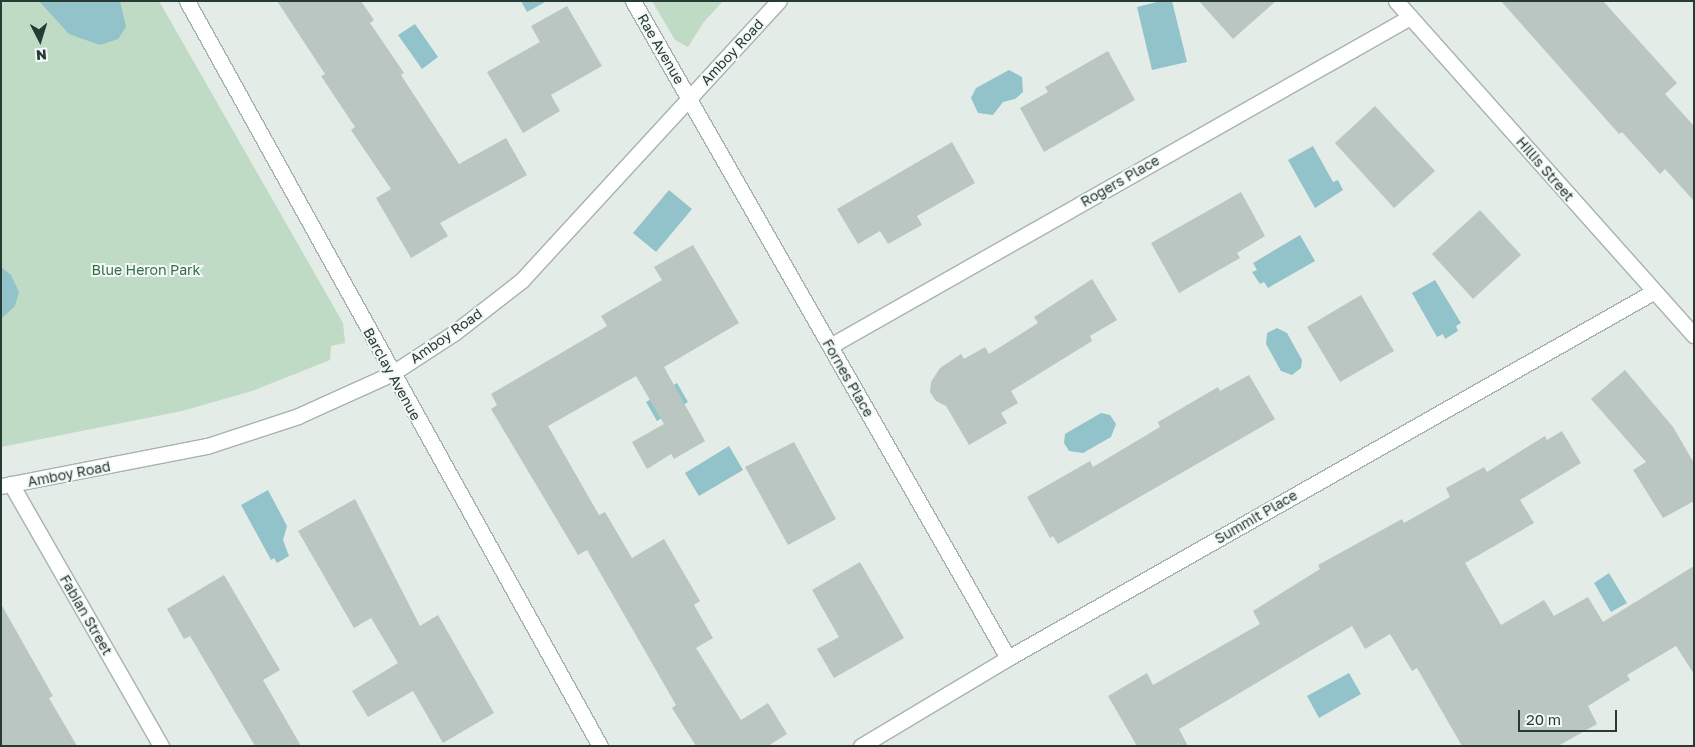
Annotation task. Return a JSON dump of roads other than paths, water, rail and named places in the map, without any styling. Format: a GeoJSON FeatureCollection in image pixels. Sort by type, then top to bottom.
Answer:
{"type":"FeatureCollection","features":[{"type":"Feature","properties":{"kind":"street","name":"Barclay Avenue"},"geometry":{"type":"LineString","coordinates":[[186,1],[391,374],[600,746]]}},
{"type":"Feature","properties":{"kind":"street","name":"Rae Avenue"},"geometry":{"type":"LineString","coordinates":[[633,1],[688,98]]}},
{"type":"Feature","properties":{"kind":"street","name":"Amboy Road"},"geometry":{"type":"LineString","coordinates":[[6,485],[207,446],[298,416],[391,374],[454,333],[522,280],[779,1]]}},
{"type":"Feature","properties":{"kind":"street","name":"Hillis Street"},"geometry":{"type":"LineString","coordinates":[[1396,1],[1694,336]]}},
{"type":"Feature","properties":{"kind":"street","name":"Rogers Place"},"geometry":{"type":"LineString","coordinates":[[830,346],[1410,17]]}},
{"type":"Feature","properties":{"kind":"street","name":"Fornes Place"},"geometry":{"type":"LineString","coordinates":[[688,98],[1008,658]]}},
{"type":"Feature","properties":{"kind":"street","name":"Summit Place"},"geometry":{"type":"LineString","coordinates":[[861,746],[1008,658],[1653,292]]}},
{"type":"Feature","properties":{"kind":"street","name":"Fabian Street"},"geometry":{"type":"LineString","coordinates":[[6,485],[160,746]]}},
{"type":"Feature","properties":{"kind":"water"},"geometry":{"type":"Polygon","coordinates":[[[39,1],[120,1],[126,27],[118,39],[100,45],[69,34],[39,1]]]}},
{"type":"Feature","properties":{"kind":"water"},"geometry":{"type":"Polygon","coordinates":[[[521,1],[547,1],[527,12],[521,1]]]}},
{"type":"Feature","properties":{"kind":"water"},"geometry":{"type":"Polygon","coordinates":[[[1161,1],[1172,1],[1187,62],[1152,70],[1137,7],[1161,1]]]}},
{"type":"Feature","properties":{"kind":"water"},"geometry":{"type":"Polygon","coordinates":[[[415,24],[438,57],[422,69],[398,35],[415,24]]]}},
{"type":"Feature","properties":{"kind":"water"},"geometry":{"type":"Polygon","coordinates":[[[1009,70],[1022,77],[1023,92],[1015,99],[1003,102],[993,115],[978,113],[971,98],[976,88],[1009,70]]]}},
{"type":"Feature","properties":{"kind":"water"},"geometry":{"type":"Polygon","coordinates":[[[1313,146],[1333,182],[1338,180],[1343,190],[1315,208],[1288,160],[1313,146]]]}},
{"type":"Feature","properties":{"kind":"water"},"geometry":{"type":"Polygon","coordinates":[[[669,190],[692,209],[656,252],[633,233],[669,190]]]}},
{"type":"Feature","properties":{"kind":"water"},"geometry":{"type":"Polygon","coordinates":[[[1300,235],[1315,261],[1268,288],[1264,282],[1260,284],[1252,272],[1257,270],[1253,263],[1300,235]]]}},
{"type":"Feature","properties":{"kind":"water"},"geometry":{"type":"Polygon","coordinates":[[[1,267],[11,275],[19,292],[15,306],[1,319],[1,267]]]}},
{"type":"Feature","properties":{"kind":"water"},"geometry":{"type":"Polygon","coordinates":[[[1435,280],[1461,323],[1456,326],[1458,331],[1445,339],[1443,334],[1437,337],[1412,293],[1435,280]]]}},
{"type":"Feature","properties":{"kind":"water"},"geometry":{"type":"Polygon","coordinates":[[[1277,328],[1287,333],[1302,360],[1301,368],[1292,375],[1281,371],[1266,344],[1267,333],[1277,328]]]}},
{"type":"Feature","properties":{"kind":"water"},"geometry":{"type":"Polygon","coordinates":[[[677,383],[688,402],[657,421],[646,402],[677,383]]]}},
{"type":"Feature","properties":{"kind":"water"},"geometry":{"type":"Polygon","coordinates":[[[1101,413],[1110,415],[1116,424],[1111,437],[1083,453],[1069,451],[1064,443],[1065,434],[1101,413]]]}},
{"type":"Feature","properties":{"kind":"water"},"geometry":{"type":"Polygon","coordinates":[[[729,446],[743,470],[699,496],[685,473],[729,446]]]}},
{"type":"Feature","properties":{"kind":"water"},"geometry":{"type":"Polygon","coordinates":[[[268,490],[287,526],[283,540],[289,556],[277,563],[274,558],[271,560],[241,505],[268,490]]]}},
{"type":"Feature","properties":{"kind":"water"},"geometry":{"type":"Polygon","coordinates":[[[1609,573],[1627,603],[1611,612],[1594,583],[1609,573]]]}},
{"type":"Feature","properties":{"kind":"water"},"geometry":{"type":"Polygon","coordinates":[[[1349,673],[1361,694],[1319,718],[1307,696],[1349,673]]]}},
{"type":"Feature","properties":{"kind":"park label","name":"Blue Heron Park"},"geometry":{"type":"Point","coordinates":[146,270]}}]}
